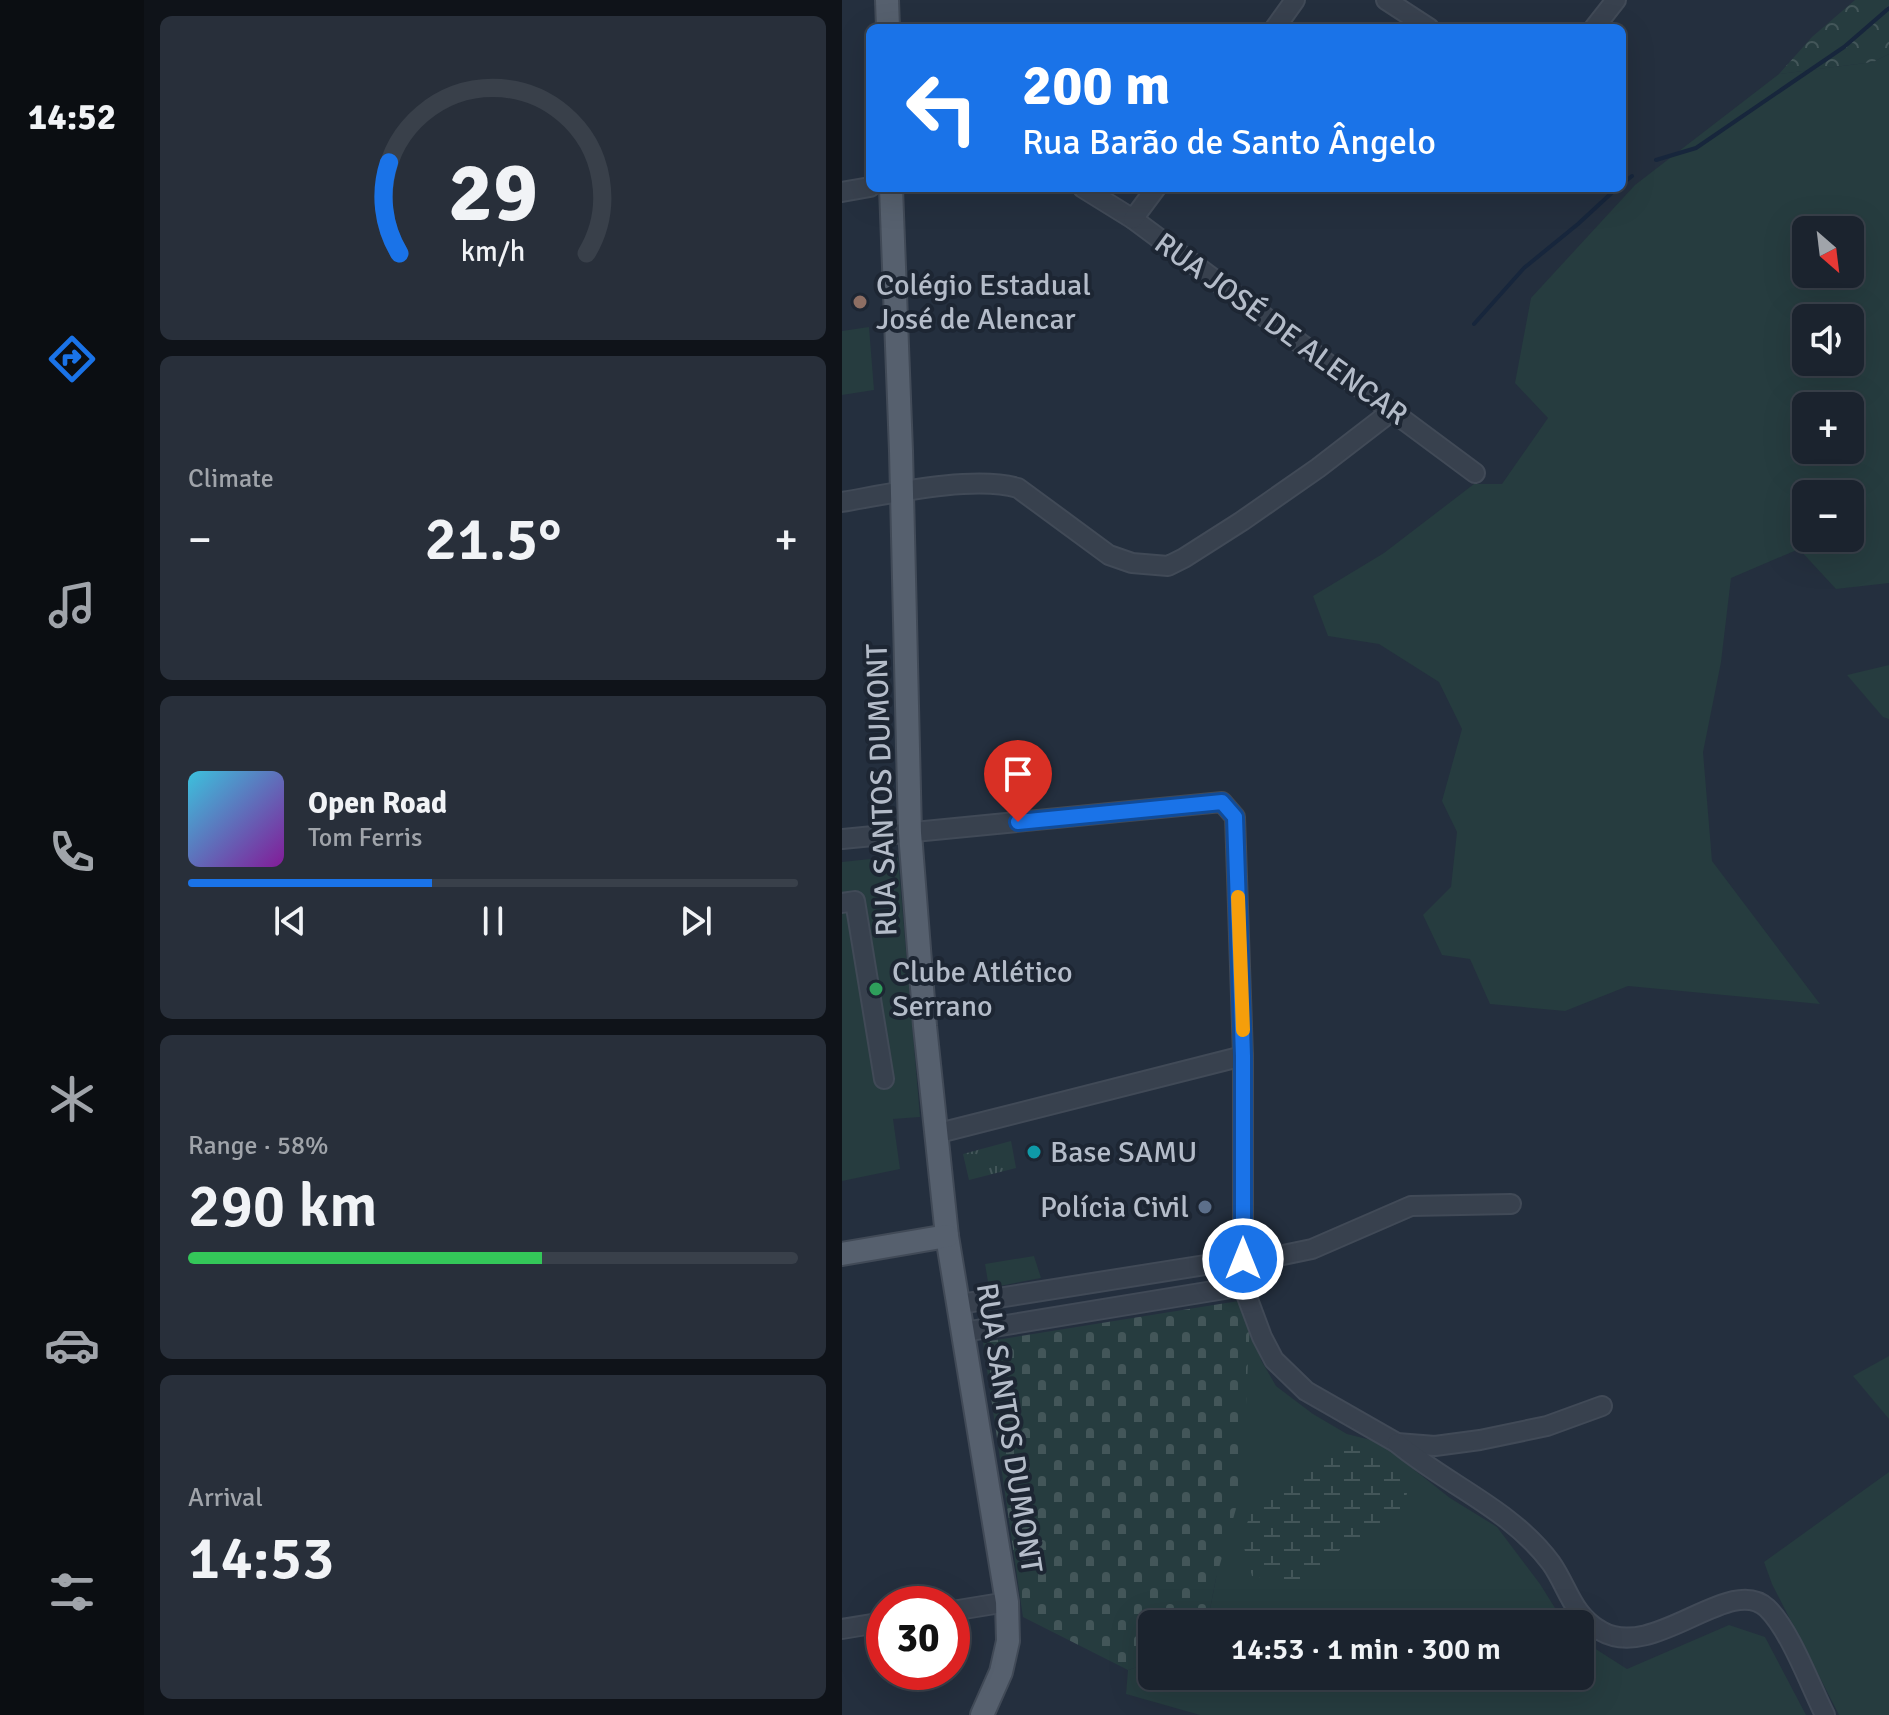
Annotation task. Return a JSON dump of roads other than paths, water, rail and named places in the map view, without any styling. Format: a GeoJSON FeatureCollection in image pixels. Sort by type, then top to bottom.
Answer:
{"type":"FeatureCollection","features":[{"type":"Feature","properties":{"kind":"main road"},"geometry":{"type":"LineString","coordinates":[[887,0],[888,24]]}},
{"type":"Feature","properties":{"kind":"main road","name":"RUA SANTOS DUMONT"},"geometry":{"type":"LineString","coordinates":[[891,192],[910,833],[935,1134],[947,1236],[1007,1602],[1008,1641],[1001,1672],[982,1715]]}},
{"type":"Feature","properties":{"kind":"main road"},"geometry":{"type":"LineString","coordinates":[[842,1254],[947,1236]]}},
{"type":"Feature","properties":{"kind":"street"},"geometry":{"type":"LineString","coordinates":[[1278,24],[1295,0]]}},
{"type":"Feature","properties":{"kind":"street"},"geometry":{"type":"LineString","coordinates":[[1386,0],[1423,24]]}},
{"type":"Feature","properties":{"kind":"street"},"geometry":{"type":"LineString","coordinates":[[1597,24],[1616,0]]}},
{"type":"Feature","properties":{"kind":"street"},"geometry":{"type":"LineString","coordinates":[[842,192],[866,188]]}},
{"type":"Feature","properties":{"kind":"street","name":"RUA JOSÉ DE ALENCAR"},"geometry":{"type":"LineString","coordinates":[[1089,192],[1133,219],[1475,473]]}},
{"type":"Feature","properties":{"kind":"street"},"geometry":{"type":"LineString","coordinates":[[1133,219],[1153,192]]}},
{"type":"Feature","properties":{"kind":"street"},"geometry":{"type":"LineString","coordinates":[[842,502],[902,491],[1002,483],[1018,488],[1109,555],[1141,565],[1168,566],[1293,486],[1392,411]]}},
{"type":"Feature","properties":{"kind":"street"},"geometry":{"type":"LineString","coordinates":[[842,839],[1222,802],[1230,809],[1235,817],[1243,1056],[1243,1286],[1274,1360],[1289,1378],[1333,1408],[1397,1443],[1422,1464],[1495,1509],[1551,1564],[1573,1607],[1601,1631],[1625,1639],[1658,1634],[1701,1612],[1730,1602],[1748,1598],[1765,1606],[1781,1626],[1825,1715]]}},
{"type":"Feature","properties":{"kind":"street"},"geometry":{"type":"LineString","coordinates":[[842,903],[855,901],[884,1079]]}},
{"type":"Feature","properties":{"kind":"street"},"geometry":{"type":"LineString","coordinates":[[935,1134],[1243,1056]]}},
{"type":"Feature","properties":{"kind":"street"},"geometry":{"type":"LineString","coordinates":[[960,1304],[1312,1249],[1411,1206],[1511,1204]]}},
{"type":"Feature","properties":{"kind":"street"},"geometry":{"type":"LineString","coordinates":[[964,1332],[1243,1286]]}},
{"type":"Feature","properties":{"kind":"street"},"geometry":{"type":"LineString","coordinates":[[1397,1443],[1435,1446],[1480,1440],[1547,1426],[1602,1406]]}},
{"type":"Feature","properties":{"kind":"street"},"geometry":{"type":"LineString","coordinates":[[970,1608],[1007,1602]]}},
{"type":"Feature","properties":{"kind":"street"},"geometry":{"type":"LineString","coordinates":[[842,1629],[866,1625]]}},
{"type":"Feature","properties":{"kind":"waterway"},"geometry":{"type":"LineString","coordinates":[[1656,160],[1696,148],[1844,47],[1889,8]]}},
{"type":"Feature","properties":{"kind":"waterway"},"geometry":{"type":"LineString","coordinates":[[1626,181],[1632,176]]}},
{"type":"Feature","properties":{"kind":"waterway"},"geometry":{"type":"LineString","coordinates":[[1474,324],[1524,268],[1613,192]]}},
{"type":"Feature","properties":{"kind":"place","name":"Colégio Estadual José de Alencar"},"geometry":{"type":"Point","coordinates":[860,302]}},
{"type":"Feature","properties":{"kind":"place","name":"Clube Atlético Serrano"},"geometry":{"type":"Point","coordinates":[876,989]}},
{"type":"Feature","properties":{"kind":"place","name":"Base SAMU"},"geometry":{"type":"Point","coordinates":[1034,1152]}},
{"type":"Feature","properties":{"kind":"place","name":"Polícia Civil"},"geometry":{"type":"Point","coordinates":[1205,1207]}}]}
